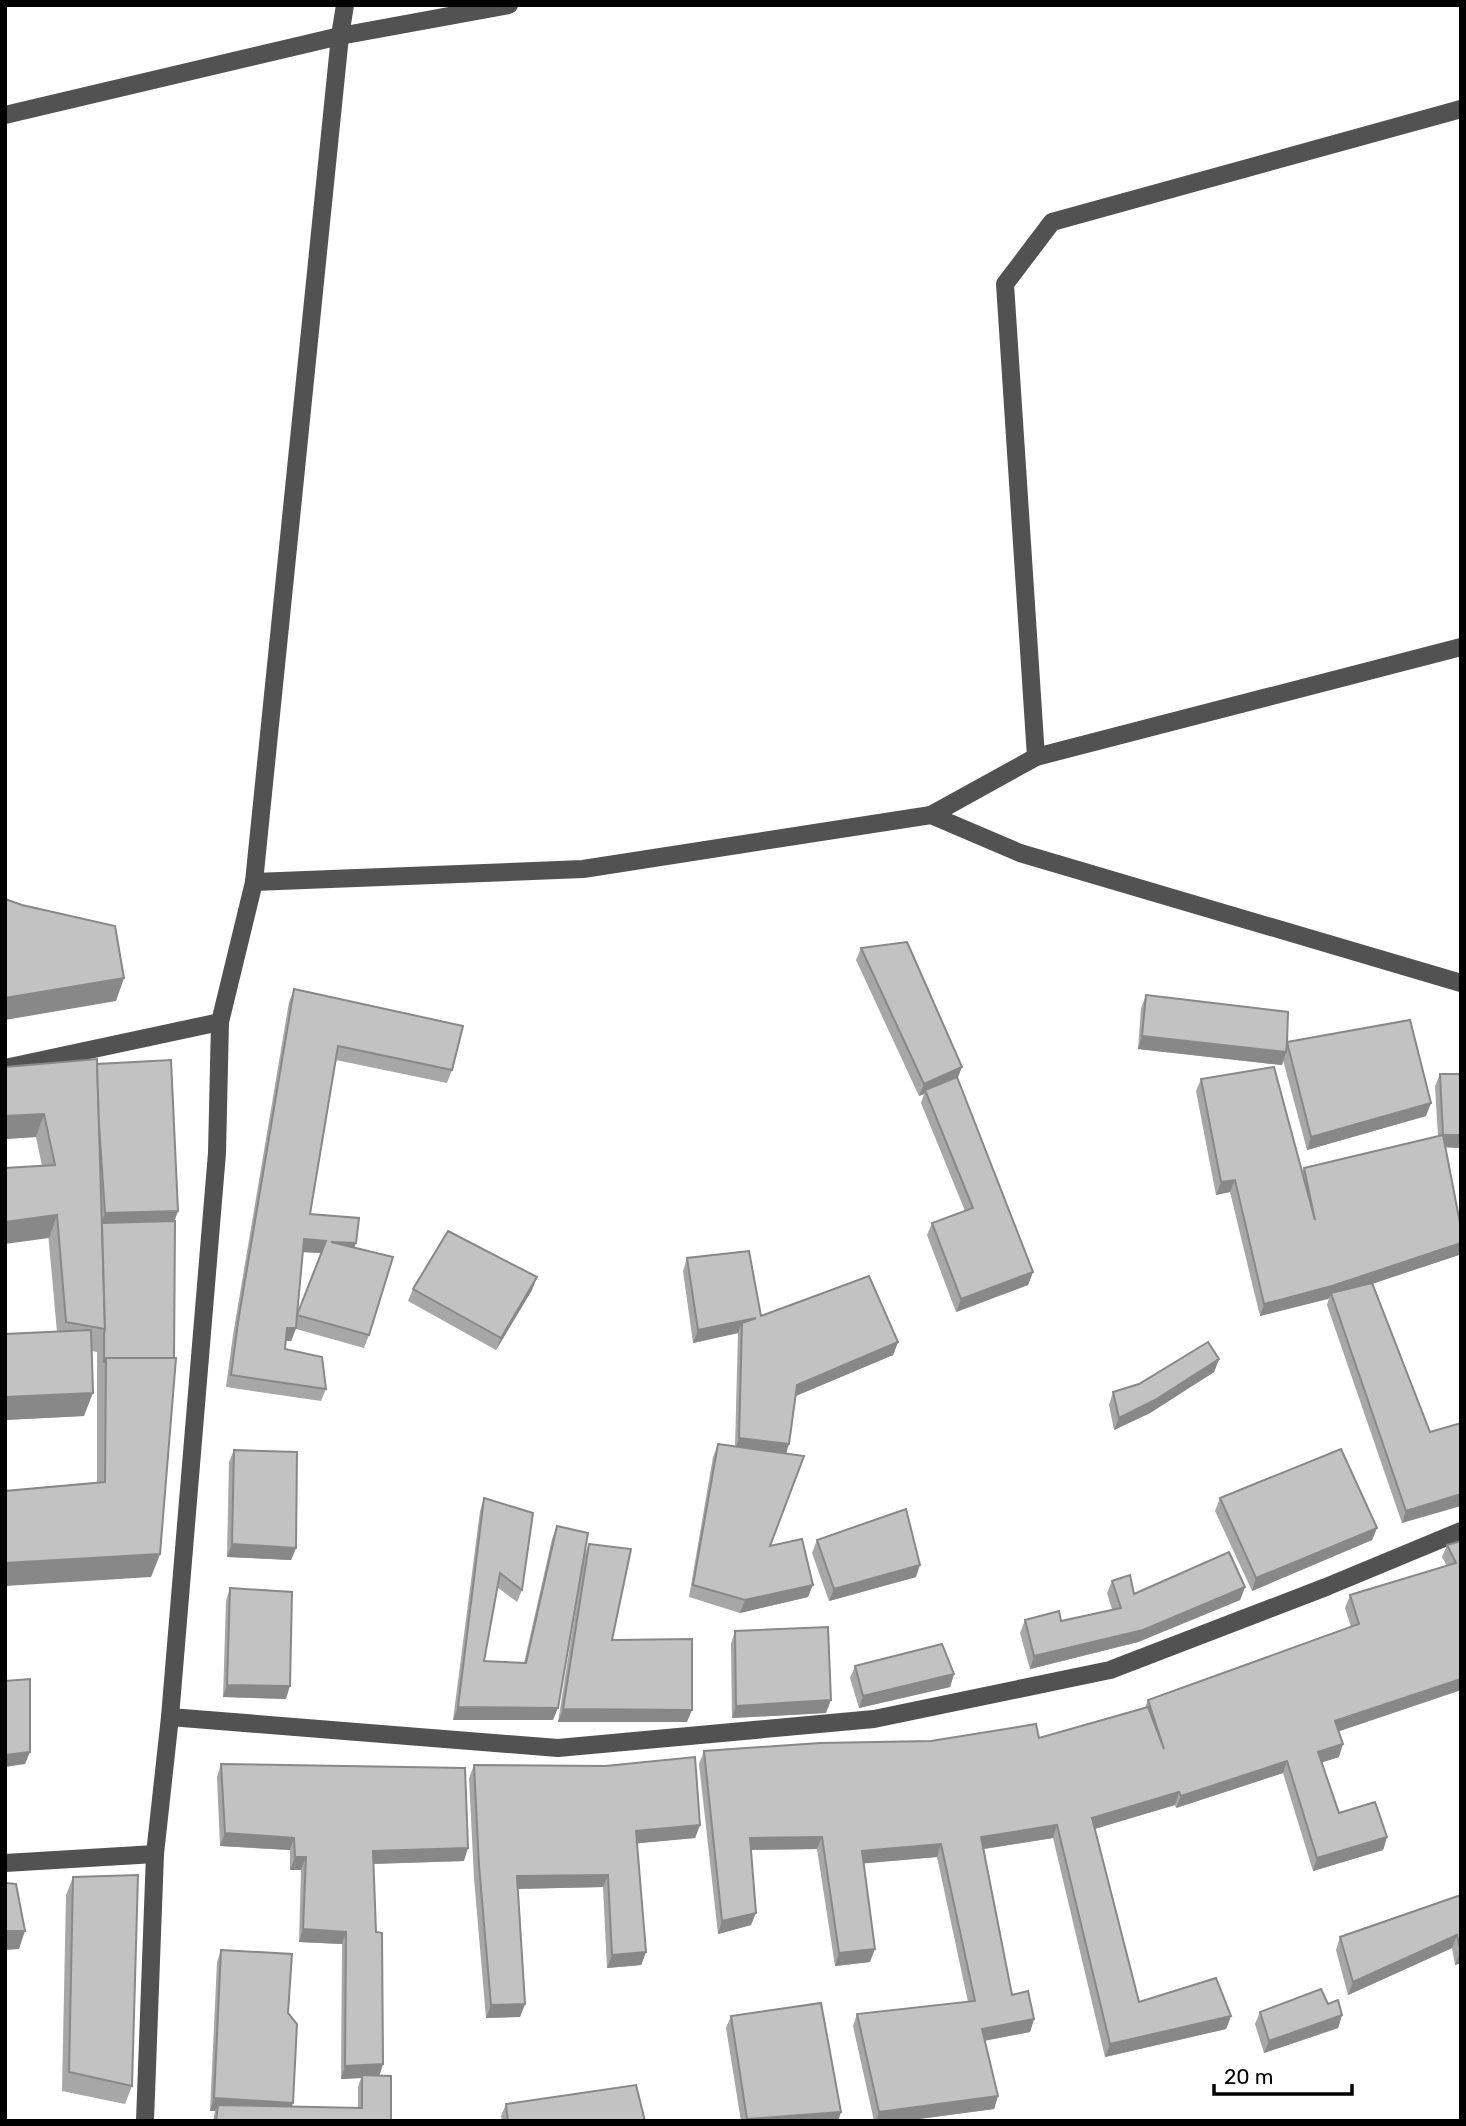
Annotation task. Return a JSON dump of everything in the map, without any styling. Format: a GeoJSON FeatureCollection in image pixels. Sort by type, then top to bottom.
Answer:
{"type":"FeatureCollection","features":[{"type":"Feature","properties":{"kind":"street"},"geometry":{"type":"LineString","coordinates":[[145,2121],[155,1854],[170,1717],[217,1153],[220,1022],[254,882],[345,5]]}},
{"type":"Feature","properties":{"kind":"street"},"geometry":{"type":"LineString","coordinates":[[5,115],[340,36],[509,5]]}},
{"type":"Feature","properties":{"kind":"street"},"geometry":{"type":"LineString","coordinates":[[1036,757],[1005,284],[1052,222],[1461,109]]}},
{"type":"Feature","properties":{"kind":"street"},"geometry":{"type":"LineString","coordinates":[[254,882],[583,869],[931,815],[1036,757],[1461,647]]}},
{"type":"Feature","properties":{"kind":"street"},"geometry":{"type":"LineString","coordinates":[[931,815],[1020,853],[1461,983]]}},
{"type":"Feature","properties":{"kind":"street"},"geometry":{"type":"LineString","coordinates":[[5,1068],[220,1022]]}},
{"type":"Feature","properties":{"kind":"street"},"geometry":{"type":"LineString","coordinates":[[170,1717],[558,1748],[874,1719],[1110,1670],[1326,1587],[1461,1531]]}},
{"type":"Feature","properties":{"kind":"street"},"geometry":{"type":"LineString","coordinates":[[5,1863],[155,1854]]}},
{"type":"Feature","properties":{"kind":"building"},"geometry":{"type":"Polygon","coordinates":[[[5,899],[115,926],[124,978],[5,998],[5,899]]]}},
{"type":"Feature","properties":{"kind":"building"},"geometry":{"type":"Polygon","coordinates":[[[907,942],[962,1067],[924,1084],[861,948],[907,942]]]}},
{"type":"Feature","properties":{"kind":"building"},"geometry":{"type":"Polygon","coordinates":[[[294,989],[463,1026],[452,1070],[338,1046],[310,1214],[359,1218],[356,1243],[331,1242],[393,1257],[369,1335],[297,1315],[296,1328],[287,1328],[285,1349],[322,1357],[326,1389],[231,1375],[294,989]],[[304,1239],[297,1315],[326,1241],[304,1239]]]}},
{"type":"Feature","properties":{"kind":"building"},"geometry":{"type":"Polygon","coordinates":[[[1146,995],[1288,1012],[1286,1052],[1142,1036],[1146,995]]]}},
{"type":"Feature","properties":{"kind":"building"},"geometry":{"type":"Polygon","coordinates":[[[1410,1020],[1431,1103],[1311,1137],[1287,1042],[1410,1020]]]}},
{"type":"Feature","properties":{"kind":"building"},"geometry":{"type":"Polygon","coordinates":[[[97,1059],[105,1329],[66,1322],[57,1215],[5,1222],[5,1168],[55,1165],[44,1114],[5,1116],[5,1067],[97,1059]]]}},
{"type":"Feature","properties":{"kind":"building"},"geometry":{"type":"Polygon","coordinates":[[[171,1060],[178,1211],[105,1213],[97,1064],[171,1060]]]}},
{"type":"Feature","properties":{"kind":"building"},"geometry":{"type":"Polygon","coordinates":[[[1274,1067],[1315,1220],[1304,1168],[1443,1135],[1461,1228],[1461,1243],[1332,1286],[1264,1304],[1235,1180],[1221,1182],[1201,1079],[1274,1067]]]}},
{"type":"Feature","properties":{"kind":"building"},"geometry":{"type":"Polygon","coordinates":[[[1440,1074],[1461,1074],[1461,1135],[1443,1135],[1440,1074]]]}},
{"type":"Feature","properties":{"kind":"building"},"geometry":{"type":"Polygon","coordinates":[[[957,1077],[1033,1272],[961,1299],[932,1223],[973,1208],[925,1090],[957,1077]]]}},
{"type":"Feature","properties":{"kind":"building"},"geometry":{"type":"Polygon","coordinates":[[[175,1221],[174,1358],[106,1358],[104,1363],[102,1223],[175,1221]]]}},
{"type":"Feature","properties":{"kind":"building"},"geometry":{"type":"Polygon","coordinates":[[[448,1231],[537,1277],[501,1338],[413,1289],[448,1231]]]}},
{"type":"Feature","properties":{"kind":"building"},"geometry":{"type":"Polygon","coordinates":[[[749,1251],[761,1316],[869,1276],[898,1342],[797,1385],[789,1444],[739,1438],[742,1323],[756,1318],[698,1330],[687,1258],[749,1251]]]}},
{"type":"Feature","properties":{"kind":"building"},"geometry":{"type":"Polygon","coordinates":[[[1372,1283],[1430,1432],[1461,1423],[1461,1494],[1406,1511],[1331,1293],[1372,1283]]]}},
{"type":"Feature","properties":{"kind":"building"},"geometry":{"type":"Polygon","coordinates":[[[91,1330],[93,1393],[5,1397],[5,1334],[91,1330]]]}},
{"type":"Feature","properties":{"kind":"building"},"geometry":{"type":"Polygon","coordinates":[[[1208,1342],[1219,1359],[1155,1400],[1119,1418],[1113,1392],[1139,1384],[1208,1342]]]}},
{"type":"Feature","properties":{"kind":"building"},"geometry":{"type":"Polygon","coordinates":[[[106,1358],[176,1358],[160,1554],[5,1563],[5,1491],[105,1482],[106,1358]]]}},
{"type":"Feature","properties":{"kind":"building"},"geometry":{"type":"Polygon","coordinates":[[[718,1444],[804,1456],[770,1546],[802,1539],[813,1585],[745,1600],[693,1585],[718,1444]]]}},
{"type":"Feature","properties":{"kind":"building"},"geometry":{"type":"Polygon","coordinates":[[[1341,1449],[1377,1528],[1256,1578],[1220,1498],[1341,1449]]]}},
{"type":"Feature","properties":{"kind":"building"},"geometry":{"type":"Polygon","coordinates":[[[234,1450],[297,1452],[296,1548],[232,1544],[234,1450]]]}},
{"type":"Feature","properties":{"kind":"building"},"geometry":{"type":"Polygon","coordinates":[[[484,1498],[533,1513],[522,1590],[500,1573],[484,1661],[526,1663],[557,1526],[588,1533],[558,1708],[458,1707],[484,1498]]]}},
{"type":"Feature","properties":{"kind":"building"},"geometry":{"type":"Polygon","coordinates":[[[906,1509],[920,1565],[834,1589],[817,1540],[906,1509]]]}},
{"type":"Feature","properties":{"kind":"building"},"geometry":{"type":"Polygon","coordinates":[[[1461,1541],[1461,1679],[1335,1721],[1343,1744],[1318,1752],[1339,1813],[1375,1802],[1387,1837],[1317,1858],[1287,1761],[1181,1796],[1179,1792],[1092,1818],[1139,2002],[1216,1978],[1231,2016],[1110,2044],[1057,1825],[981,1837],[1012,1995],[1028,1991],[1034,2019],[982,2029],[998,2096],[879,2112],[857,2014],[975,2001],[941,1844],[862,1851],[875,1949],[839,1953],[822,1837],[750,1838],[756,1913],[722,1921],[704,1751],[820,1743],[931,1741],[1036,1724],[1039,1738],[1148,1707],[1164,1749],[1148,1700],[1359,1624],[1350,1595],[1456,1563],[1447,1545],[1461,1541]]]}},
{"type":"Feature","properties":{"kind":"building"},"geometry":{"type":"Polygon","coordinates":[[[589,1544],[631,1549],[612,1640],[692,1639],[692,1710],[563,1709],[589,1544]]]}},
{"type":"Feature","properties":{"kind":"building"},"geometry":{"type":"Polygon","coordinates":[[[1229,1552],[1245,1587],[1143,1630],[1034,1656],[1025,1620],[1059,1611],[1061,1621],[1121,1608],[1112,1581],[1130,1575],[1134,1594],[1229,1552]]]}},
{"type":"Feature","properties":{"kind":"building"},"geometry":{"type":"Polygon","coordinates":[[[230,1588],[292,1592],[290,1686],[227,1685],[230,1588]]]}},
{"type":"Feature","properties":{"kind":"building"},"geometry":{"type":"Polygon","coordinates":[[[828,1627],[831,1700],[736,1706],[735,1631],[828,1627]]]}},
{"type":"Feature","properties":{"kind":"building"},"geometry":{"type":"Polygon","coordinates":[[[942,1644],[954,1674],[863,1696],[855,1666],[942,1644]]]}},
{"type":"Feature","properties":{"kind":"building"},"geometry":{"type":"Polygon","coordinates":[[[30,1679],[30,1752],[5,1755],[5,1681],[30,1679]]]}},
{"type":"Feature","properties":{"kind":"building"},"geometry":{"type":"Polygon","coordinates":[[[695,1757],[700,1825],[636,1831],[646,1952],[612,1955],[608,1875],[517,1876],[525,2004],[491,2005],[474,1765],[605,1766],[695,1757]]]}},
{"type":"Feature","properties":{"kind":"building"},"geometry":{"type":"Polygon","coordinates":[[[221,1764],[465,1768],[468,1848],[373,1851],[376,1932],[382,1933],[383,2064],[345,2066],[346,1932],[303,1929],[306,1857],[295,1857],[294,1838],[225,1833],[221,1764]]]}},
{"type":"Feature","properties":{"kind":"building"},"geometry":{"type":"Polygon","coordinates":[[[138,1875],[132,2086],[69,2072],[73,1877],[138,1875]]]}},
{"type":"Feature","properties":{"kind":"building"},"geometry":{"type":"Polygon","coordinates":[[[5,1883],[16,1884],[25,1931],[5,1931],[5,1883]]]}},
{"type":"Feature","properties":{"kind":"building"},"geometry":{"type":"Polygon","coordinates":[[[1461,1895],[1461,1952],[1457,1935],[1353,1982],[1340,1937],[1461,1895]]]}},
{"type":"Feature","properties":{"kind":"building"},"geometry":{"type":"Polygon","coordinates":[[[221,1950],[292,1954],[288,2013],[297,2024],[293,2103],[214,2098],[221,1950]]]}},
{"type":"Feature","properties":{"kind":"building"},"geometry":{"type":"Polygon","coordinates":[[[1321,1989],[1328,2004],[1338,2000],[1342,2015],[1269,2041],[1260,2012],[1321,1989]]]}},
{"type":"Feature","properties":{"kind":"building"},"geometry":{"type":"Polygon","coordinates":[[[821,2003],[841,2112],[747,2119],[731,2016],[821,2003]]]}},
{"type":"Feature","properties":{"kind":"building"},"geometry":{"type":"Polygon","coordinates":[[[362,2075],[391,2076],[391,2121],[216,2121],[218,2105],[362,2108],[362,2075]]]}},
{"type":"Feature","properties":{"kind":"building"},"geometry":{"type":"Polygon","coordinates":[[[636,2085],[645,2121],[508,2121],[506,2104],[636,2085]]]}}]}
